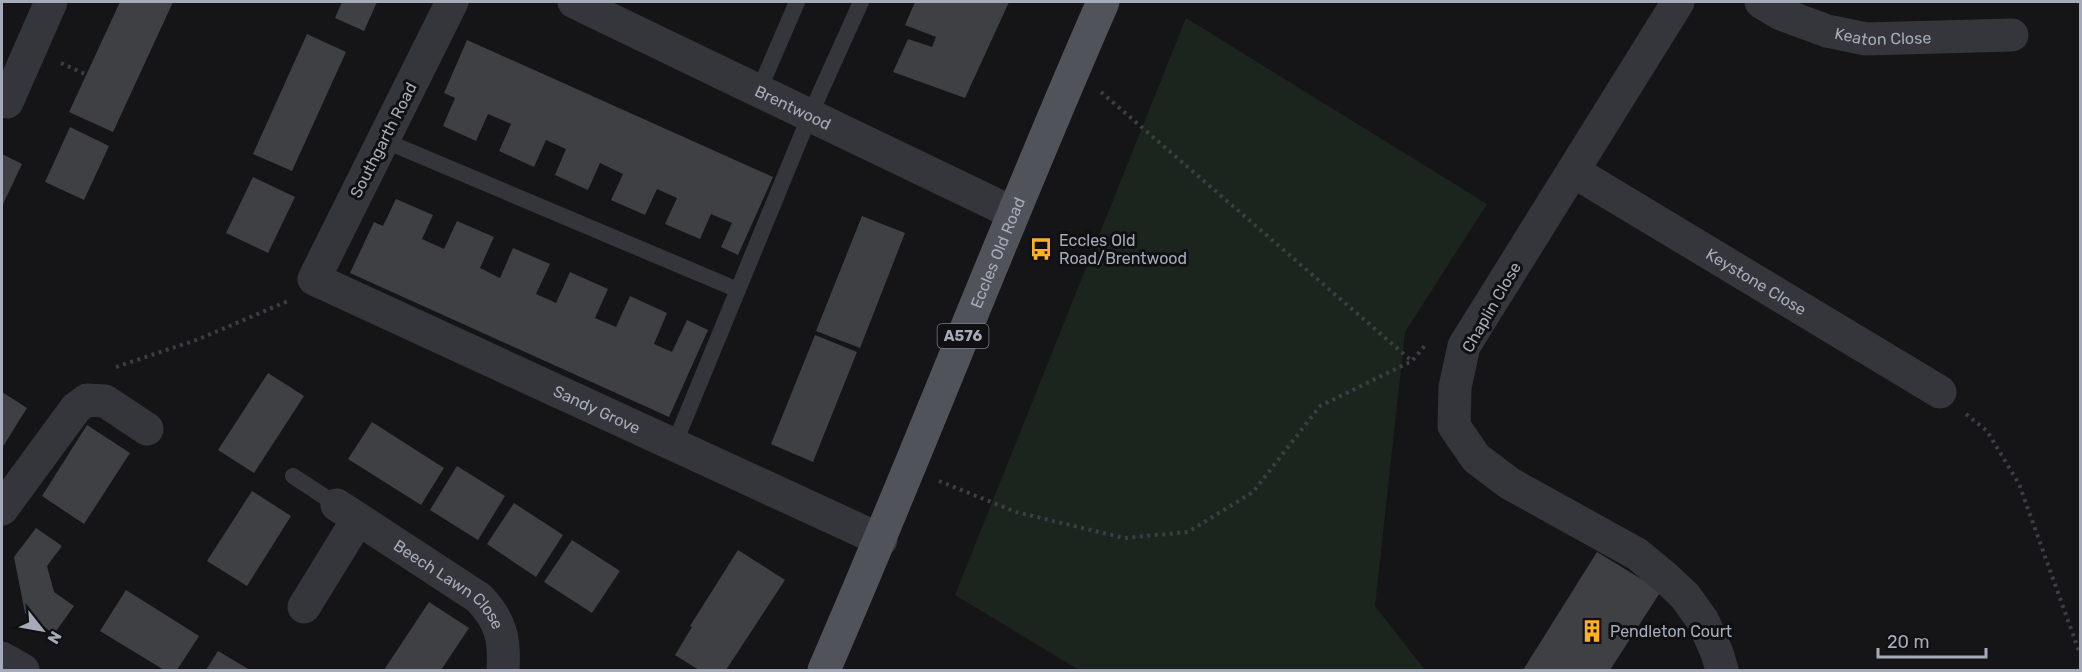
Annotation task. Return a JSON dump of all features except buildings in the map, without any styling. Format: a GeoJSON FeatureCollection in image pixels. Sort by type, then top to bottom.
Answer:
{"type":"FeatureCollection","features":[{"type":"Feature","properties":{"kind":"main road","name":"Eccles Old Road"},"geometry":{"type":"LineString","coordinates":[[825,670],[881,540],[1013,213],[1103,2]]}},
{"type":"Feature","properties":{"kind":"street"},"geometry":{"type":"LineString","coordinates":[[7,102],[51,2]]}},
{"type":"Feature","properties":{"kind":"street","name":"Southgarth Road"},"geometry":{"type":"LineString","coordinates":[[314,279],[452,2]]}},
{"type":"Feature","properties":{"kind":"street","name":"Brentwood"},"geometry":{"type":"LineString","coordinates":[[574,2],[1013,213]]}},
{"type":"Feature","properties":{"kind":"street","name":"Chaplin Close"},"geometry":{"type":"LineString","coordinates":[[1678,2],[1464,346],[1455,387],[1454,426],[1476,458],[1509,483],[1637,554],[1685,596],[1703,621],[1722,670]]}},
{"type":"Feature","properties":{"kind":"street","name":"Keaton Close"},"geometry":{"type":"LineString","coordinates":[[1761,2],[1780,14],[1827,31],[1866,39],[2012,35]]}},
{"type":"Feature","properties":{"kind":"street","name":"Keystone Close"},"geometry":{"type":"LineString","coordinates":[[1573,171],[1940,392]]}},
{"type":"Feature","properties":{"kind":"street","name":"Sandy Grove"},"geometry":{"type":"LineString","coordinates":[[314,279],[881,540]]}},
{"type":"Feature","properties":{"kind":"street"},"geometry":{"type":"LineString","coordinates":[[2,509],[76,408],[87,400],[105,401],[147,429]]}},
{"type":"Feature","properties":{"kind":"street"},"geometry":{"type":"LineString","coordinates":[[304,607],[348,512]]}},
{"type":"Feature","properties":{"kind":"street","name":"Beech Lawn Close"},"geometry":{"type":"LineString","coordinates":[[348,512],[461,585],[491,610],[500,628],[504,653],[503,670]]}},
{"type":"Feature","properties":{"kind":"street"},"geometry":{"type":"LineString","coordinates":[[2,658],[23,670]]}},
{"type":"Feature","properties":{"kind":"lane"},"geometry":{"type":"LineString","coordinates":[[759,90],[797,2]]}},
{"type":"Feature","properties":{"kind":"lane"},"geometry":{"type":"LineString","coordinates":[[674,445],[810,115],[861,2]]}},
{"type":"Feature","properties":{"kind":"lane"},"geometry":{"type":"LineString","coordinates":[[383,140],[738,290]]}},
{"type":"Feature","properties":{"kind":"lane"},"geometry":{"type":"LineString","coordinates":[[294,476],[348,512]]}},
{"type":"Feature","properties":{"kind":"path"},"geometry":{"type":"LineString","coordinates":[[1074,68],[1412,361]]}},
{"type":"Feature","properties":{"kind":"path"},"geometry":{"type":"LineString","coordinates":[[87,400],[106,371],[199,339],[286,303]]}},
{"type":"Feature","properties":{"kind":"path"},"geometry":{"type":"LineString","coordinates":[[908,469],[1016,512],[1124,538],[1188,531],[1253,492],[1320,406],[1412,361],[1432,338]]}},
{"type":"Feature","properties":{"kind":"path"},"geometry":{"type":"LineString","coordinates":[[1940,392],[1987,431],[2019,484],[2080,654]]}},
{"type":"Feature","properties":{"kind":"shaded area"},"geometry":{"type":"Polygon","coordinates":[[[1186,18],[1487,204],[1405,332],[1375,606],[1425,670],[1079,670],[955,595],[1186,18]]]}},
{"type":"Feature","properties":{"kind":"place","name":"Eccles Old Road/Brentwood"},"geometry":{"type":"Point","coordinates":[1041,249]}},
{"type":"Feature","properties":{"kind":"place","name":"Pendleton Court"},"geometry":{"type":"Point","coordinates":[1592,631]}}]}
